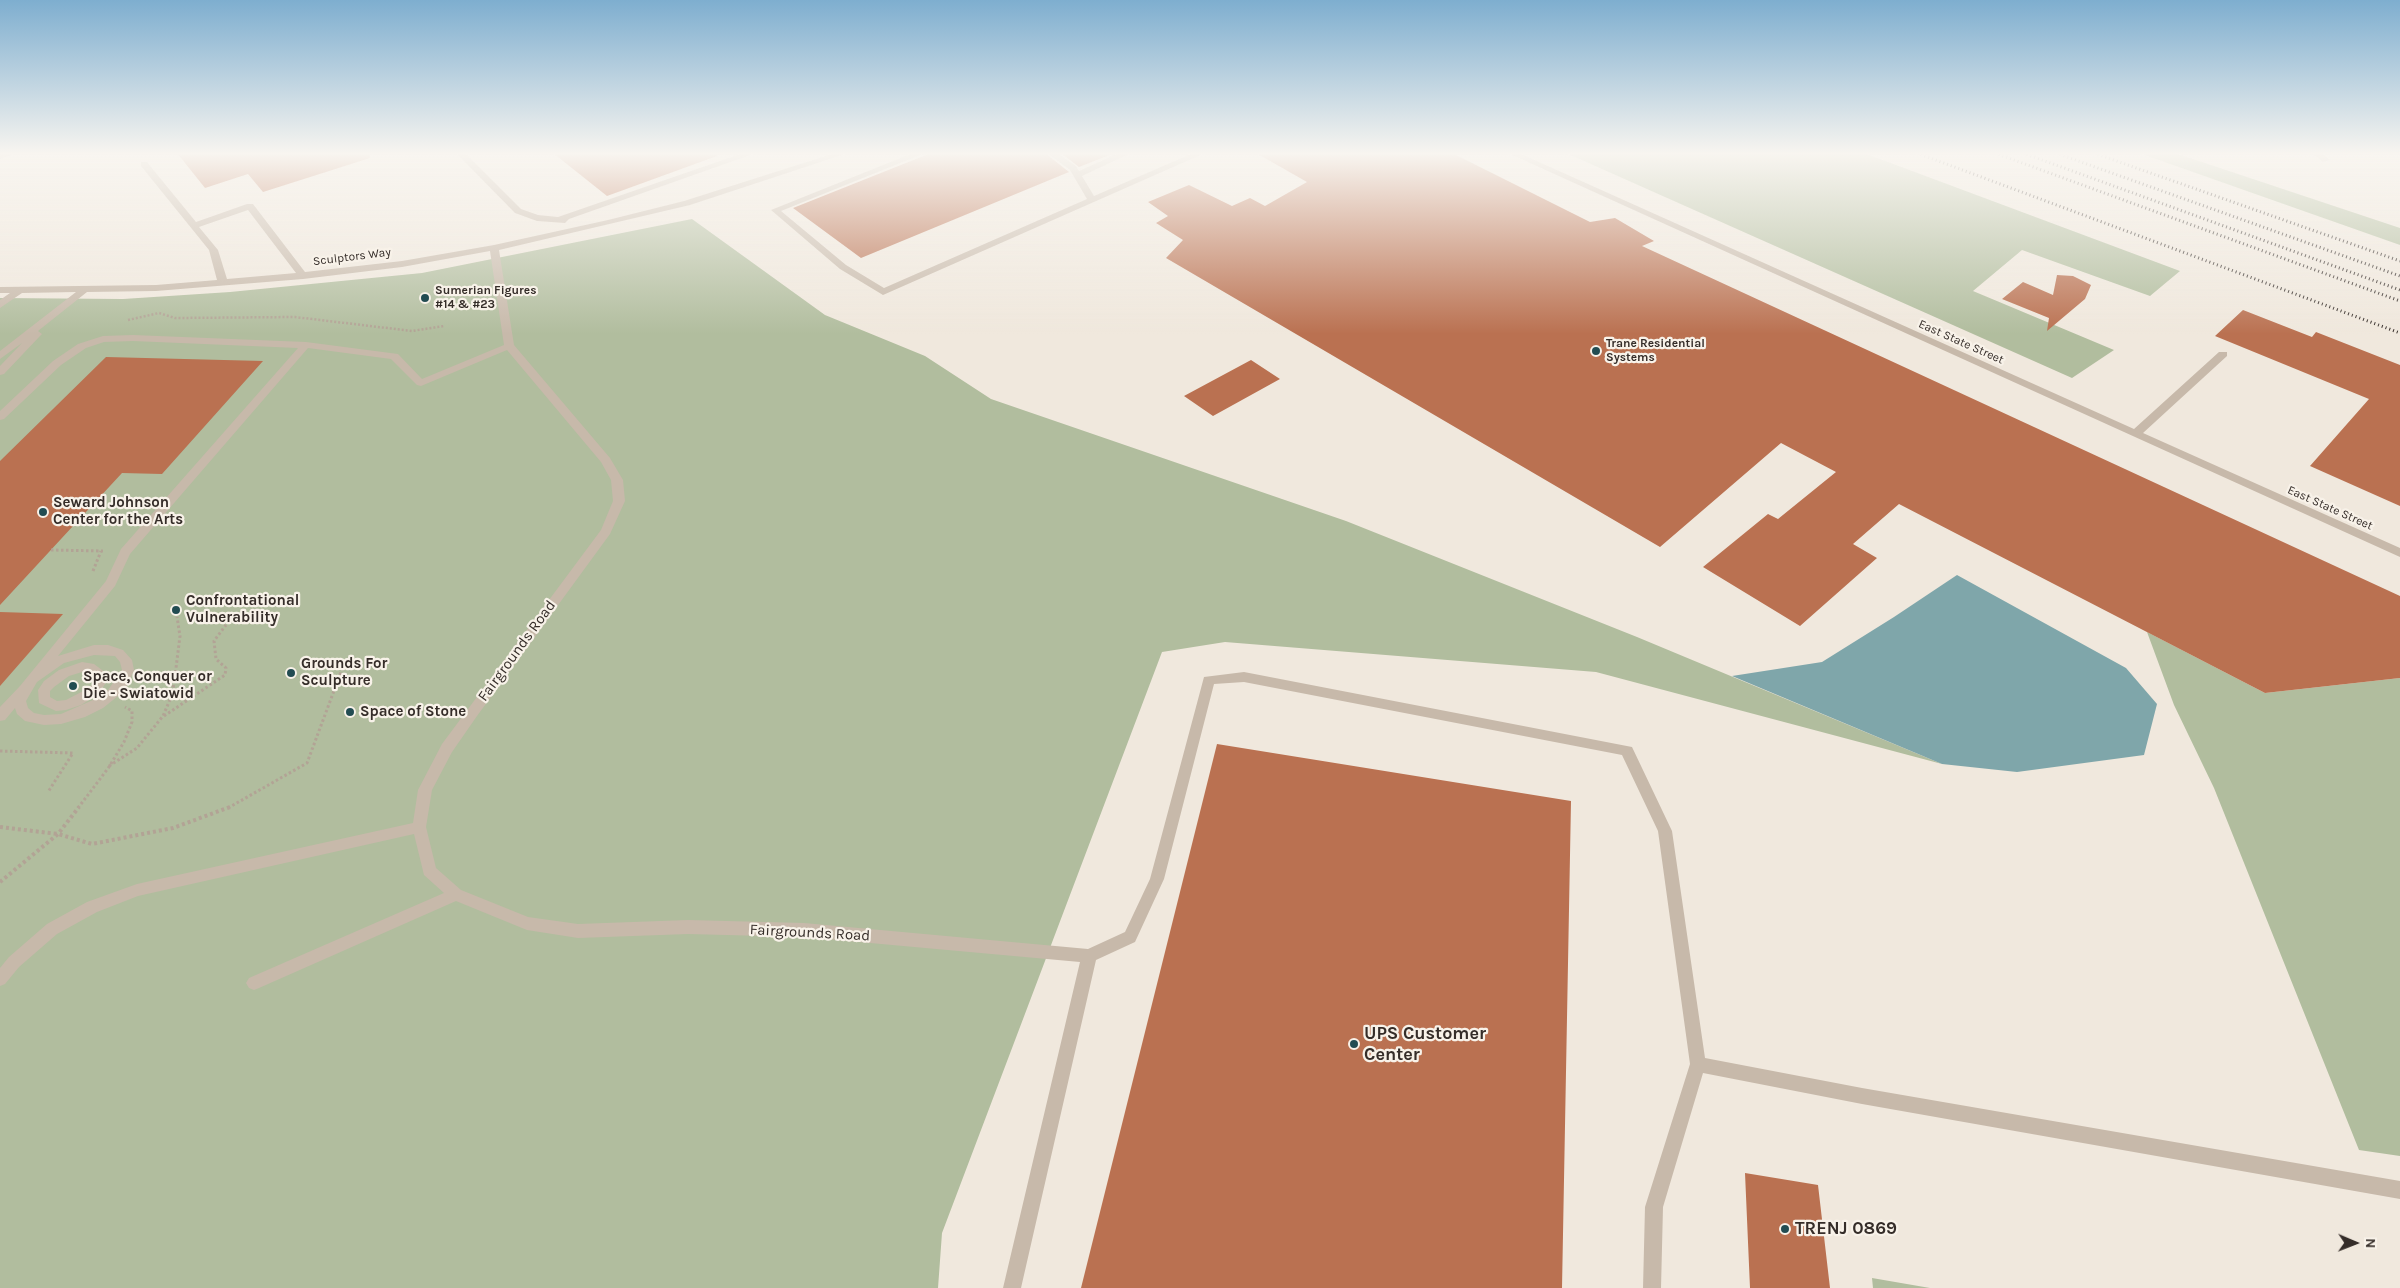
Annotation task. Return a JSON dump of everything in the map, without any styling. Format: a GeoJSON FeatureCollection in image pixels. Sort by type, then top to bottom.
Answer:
{"type":"FeatureCollection","features":[{"type":"Feature","properties":{"kind":"street"},"geometry":{"type":"LineString","coordinates":[[184,213],[212,250],[223,283]]}},
{"type":"Feature","properties":{"kind":"street"},"geometry":{"type":"LineString","coordinates":[[194,226],[230,213]]}},
{"type":"Feature","properties":{"kind":"street"},"geometry":{"type":"LineString","coordinates":[[255,213],[303,276]]}},
{"type":"Feature","properties":{"kind":"street"},"geometry":{"type":"LineString","coordinates":[[523,213],[536,218],[608,223]]}},
{"type":"Feature","properties":{"kind":"street"},"geometry":{"type":"LineString","coordinates":[[558,220],[578,213]]}},
{"type":"Feature","properties":{"kind":"street","name":"Sculptors Way"},"geometry":{"type":"LineString","coordinates":[[0,290],[83,290],[223,283],[303,276],[402,264],[494,248],[647,213]]}},
{"type":"Feature","properties":{"kind":"street"},"geometry":{"type":"LineString","coordinates":[[779,213],[842,267],[883,292],[1062,213]]}},
{"type":"Feature","properties":{"kind":"street","name":"East State Street"},"geometry":{"type":"LineString","coordinates":[[1645,213],[2400,553]]}},
{"type":"Feature","properties":{"kind":"street"},"geometry":{"type":"LineString","coordinates":[[0,417],[57,362],[82,346],[103,339],[133,338],[306,345],[394,356],[421,384],[509,346],[494,248]]}},
{"type":"Feature","properties":{"kind":"street"},"geometry":{"type":"LineString","coordinates":[[0,356],[83,290]]}},
{"type":"Feature","properties":{"kind":"street"},"geometry":{"type":"LineString","coordinates":[[0,305],[18,291]]}},
{"type":"Feature","properties":{"kind":"street"},"geometry":{"type":"LineString","coordinates":[[0,372],[60,308]]}},
{"type":"Feature","properties":{"kind":"street"},"geometry":{"type":"LineString","coordinates":[[0,716],[111,583],[125,552],[306,345]]}},
{"type":"Feature","properties":{"kind":"street","name":"Fairgrounds Road"},"geometry":{"type":"LineString","coordinates":[[509,346],[606,460],[617,480],[619,501],[606,531],[447,748],[425,790],[419,826],[429,871],[456,894],[527,923],[578,931],[688,927],[804,930],[1089,956]]}},
{"type":"Feature","properties":{"kind":"street"},"geometry":{"type":"LineString","coordinates":[[2135,434],[2223,354]]}},
{"type":"Feature","properties":{"kind":"street"},"geometry":{"type":"LineString","coordinates":[[94,650],[108,650],[119,653],[126,660],[128,670],[119,687],[98,704],[61,719],[30,717],[22,710],[20,701],[30,682],[60,660],[94,650]]}},
{"type":"Feature","properties":{"kind":"street"},"geometry":{"type":"LineString","coordinates":[[1012,1288],[1089,956],[1130,937],[1157,879],[1210,680],[1244,677],[1627,751],[1666,832],[1698,1064],[1654,1207],[1652,1288]]}},
{"type":"Feature","properties":{"kind":"street"},"geometry":{"type":"LineString","coordinates":[[0,979],[14,962],[52,930],[92,906],[137,890],[419,826]]}},
{"type":"Feature","properties":{"kind":"street"},"geometry":{"type":"LineString","coordinates":[[254,983],[456,894]]}},
{"type":"Feature","properties":{"kind":"street"},"geometry":{"type":"LineString","coordinates":[[1698,1064],[1872,1097],[2400,1190]]}},
{"type":"Feature","properties":{"kind":"path"},"geometry":{"type":"LineString","coordinates":[[51,550],[108,551]]}},
{"type":"Feature","properties":{"kind":"path"},"geometry":{"type":"LineString","coordinates":[[109,767],[137,748],[163,716],[172,695],[175,676],[180,636],[177,617]]}},
{"type":"Feature","properties":{"kind":"path"},"geometry":{"type":"LineString","coordinates":[[163,716],[225,675],[226,668],[216,659],[214,641],[226,626]]}},
{"type":"Feature","properties":{"kind":"path"},"geometry":{"type":"LineString","coordinates":[[0,827],[58,834],[92,844],[173,828],[223,811],[308,763],[344,664]]}},
{"type":"Feature","properties":{"kind":"path"},"geometry":{"type":"LineString","coordinates":[[0,882],[58,834],[109,767],[124,742],[132,722],[132,712],[120,704]]}},
{"type":"Feature","properties":{"kind":"path"},"geometry":{"type":"LineString","coordinates":[[0,751],[73,753],[48,792]]}},
{"type":"Feature","properties":{"kind":"green space"},"geometry":{"type":"Polygon","coordinates":[[[1701,213],[2025,213],[2180,271],[2150,296],[2022,250],[1973,291],[2114,350],[2072,378],[1701,213]]]}},
{"type":"Feature","properties":{"kind":"green space"},"geometry":{"type":"Polygon","coordinates":[[[2310,213],[2355,213],[2400,228],[2400,245],[2310,213]]]}},
{"type":"Feature","properties":{"kind":"green space"},"geometry":{"type":"Polygon","coordinates":[[[692,219],[825,315],[925,356],[991,399],[1346,521],[1637,637],[1942,764],[1596,672],[1225,642],[1162,652],[942,1233],[938,1288],[0,1288],[0,298],[123,299],[230,292],[422,273],[692,219]]]}},
{"type":"Feature","properties":{"kind":"green space"},"geometry":{"type":"Polygon","coordinates":[[[2147,632],[2265,693],[2400,678],[2400,1156],[2359,1150],[2214,788],[2174,705],[2147,632]]]}},
{"type":"Feature","properties":{"kind":"green space"},"geometry":{"type":"Polygon","coordinates":[[[1872,1278],[1930,1288],[1873,1288],[1872,1278]]]}},
{"type":"Feature","properties":{"kind":"water"},"geometry":{"type":"Polygon","coordinates":[[[1957,575],[2126,668],[2157,704],[2144,755],[2017,772],[1942,764],[1732,676],[1822,662],[1957,575]]]}},
{"type":"Feature","properties":{"kind":"building"},"geometry":{"type":"Polygon","coordinates":[[[800,213],[970,213],[861,258],[800,213]]]}},
{"type":"Feature","properties":{"kind":"building","name":"Trane Residential Systems"},"geometry":{"type":"Polygon","coordinates":[[[1164,213],[1572,213],[1590,222],[1615,218],[1654,241],[1642,246],[2400,596],[2400,678],[2265,693],[1899,504],[1853,544],[1877,558],[1800,626],[1703,567],[1768,514],[1778,519],[1836,472],[1781,443],[1660,547],[1166,258],[1183,240],[1156,223],[1168,216],[1164,213]]]}},
{"type":"Feature","properties":{"kind":"building"},"geometry":{"type":"Polygon","coordinates":[[[2057,275],[2073,276],[2091,285],[2085,299],[2047,331],[2049,318],[2002,299],[2023,282],[2053,295],[2057,275]]]}},
{"type":"Feature","properties":{"kind":"building"},"geometry":{"type":"Polygon","coordinates":[[[2243,310],[2312,337],[2316,332],[2400,365],[2400,506],[2310,466],[2369,399],[2215,336],[2243,310]]]}},
{"type":"Feature","properties":{"kind":"building","name":"Seward Johnson Center for the Arts"},"geometry":{"type":"Polygon","coordinates":[[[106,357],[263,361],[162,474],[122,473],[0,605],[0,461],[106,357]]]}},
{"type":"Feature","properties":{"kind":"building"},"geometry":{"type":"Polygon","coordinates":[[[1251,360],[1280,379],[1213,416],[1184,396],[1251,360]]]}},
{"type":"Feature","properties":{"kind":"building"},"geometry":{"type":"Polygon","coordinates":[[[0,612],[63,614],[0,686],[0,612]]]}},
{"type":"Feature","properties":{"kind":"building","name":"UPS Customer Center"},"geometry":{"type":"Polygon","coordinates":[[[1217,744],[1571,801],[1562,1288],[1081,1288],[1217,744]]]}},
{"type":"Feature","properties":{"kind":"building","name":"TRENJ 0869"},"geometry":{"type":"Polygon","coordinates":[[[1745,1173],[1818,1185],[1830,1288],[1750,1288],[1745,1173]]]}},
{"type":"Feature","properties":{"kind":"railway"},"geometry":{"type":"LineString","coordinates":[[2078,213],[2400,333]]}},
{"type":"Feature","properties":{"kind":"railway"},"geometry":{"type":"LineString","coordinates":[[2159,213],[2400,301]]}},
{"type":"Feature","properties":{"kind":"railway"},"geometry":{"type":"LineString","coordinates":[[2188,213],[2400,290]]}},
{"type":"Feature","properties":{"kind":"railway"},"geometry":{"type":"LineString","coordinates":[[2224,213],[2400,276]]}},
{"type":"Feature","properties":{"kind":"railway"},"geometry":{"type":"LineString","coordinates":[[2264,213],[2400,261]]}},
{"type":"Feature","properties":{"kind":"place","name":"Sumerian Figures #14 & #23"},"geometry":{"type":"Point","coordinates":[425,298]}},
{"type":"Feature","properties":{"kind":"place","name":"Trane Residential Systems"},"geometry":{"type":"Point","coordinates":[1596,351]}},
{"type":"Feature","properties":{"kind":"place","name":"Seward Johnson Center for the Arts"},"geometry":{"type":"Point","coordinates":[43,512]}},
{"type":"Feature","properties":{"kind":"place","name":"Confrontational Vulnerability"},"geometry":{"type":"Point","coordinates":[176,610]}},
{"type":"Feature","properties":{"kind":"place","name":"Grounds For Sculpture"},"geometry":{"type":"Point","coordinates":[291,673]}},
{"type":"Feature","properties":{"kind":"place","name":"Space, Conquer or Die - Swiatowid"},"geometry":{"type":"Point","coordinates":[73,686]}},
{"type":"Feature","properties":{"kind":"place","name":"Space of Stone"},"geometry":{"type":"Point","coordinates":[350,712]}},
{"type":"Feature","properties":{"kind":"place","name":"UPS Customer Center"},"geometry":{"type":"Point","coordinates":[1354,1044]}},
{"type":"Feature","properties":{"kind":"place","name":"TRENJ 0869"},"geometry":{"type":"Point","coordinates":[1785,1229]}}]}
